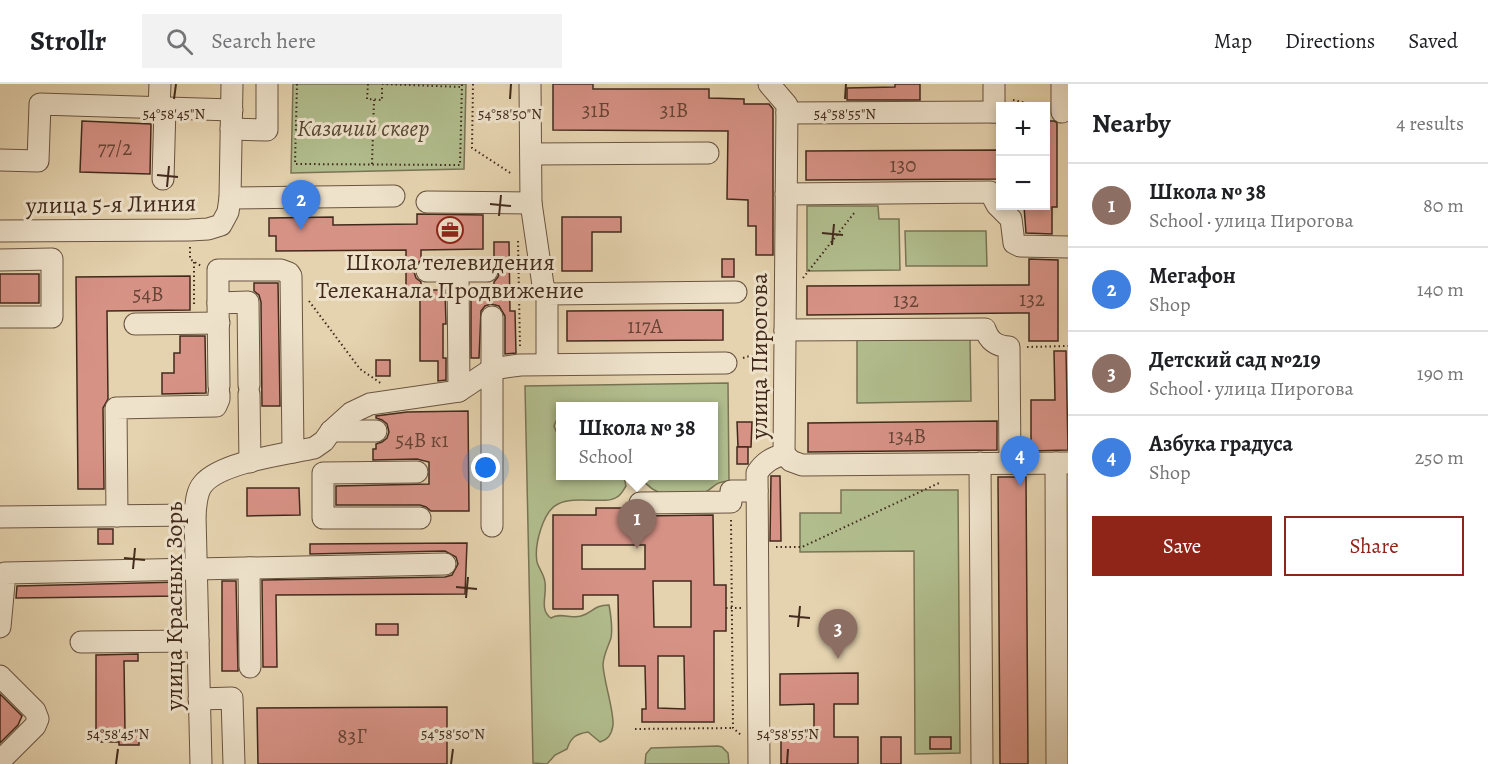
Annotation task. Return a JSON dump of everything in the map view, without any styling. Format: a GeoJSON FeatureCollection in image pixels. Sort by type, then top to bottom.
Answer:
{"type":"FeatureCollection","features":[{"type":"Feature","properties":{"kind":"street"},"geometry":{"type":"LineString","coordinates":[[160,84],[163,179]]}},
{"type":"Feature","properties":{"kind":"street"},"geometry":{"type":"LineString","coordinates":[[232,84],[230,198],[394,196]]}},
{"type":"Feature","properties":{"kind":"street"},"geometry":{"type":"LineString","coordinates":[[0,160],[38,161],[40,104],[49,94],[162,107],[231,119],[267,130],[267,84]]}},
{"type":"Feature","properties":{"kind":"street"},"geometry":{"type":"LineString","coordinates":[[530,84],[531,194],[543,285],[547,294],[547,364]]}},
{"type":"Feature","properties":{"kind":"street"},"geometry":{"type":"LineString","coordinates":[[769,84],[787,105],[787,113],[995,101]]}},
{"type":"Feature","properties":{"kind":"street"},"geometry":{"type":"LineString","coordinates":[[1058,112],[1062,84]]}},
{"type":"Feature","properties":{"kind":"street","name":"улица Пирогова"},"geometry":{"type":"LineString","coordinates":[[759,758],[757,473],[772,458],[784,454],[787,113]]}},
{"type":"Feature","properties":{"kind":"street"},"geometry":{"type":"LineString","coordinates":[[531,154],[708,153]]}},
{"type":"Feature","properties":{"kind":"street"},"geometry":{"type":"LineString","coordinates":[[786,194],[990,192],[997,205],[1011,219],[1014,243],[1020,246],[1068,247]]}},
{"type":"Feature","properties":{"kind":"street"},"geometry":{"type":"LineString","coordinates":[[427,202],[531,194]]}},
{"type":"Feature","properties":{"kind":"street","name":"улица 5-я Линия"},"geometry":{"type":"LineString","coordinates":[[0,231],[208,229],[221,225],[228,212],[230,198]]}},
{"type":"Feature","properties":{"kind":"street"},"geometry":{"type":"LineString","coordinates":[[0,260],[52,260],[52,317],[0,317]]}},
{"type":"Feature","properties":{"kind":"street"},"geometry":{"type":"LineString","coordinates":[[117,516],[116,408],[216,406],[219,399],[218,270],[281,270],[291,276],[293,452]]}},
{"type":"Feature","properties":{"kind":"street"},"geometry":{"type":"LineString","coordinates":[[458,271],[459,391]]}},
{"type":"Feature","properties":{"kind":"street"},"geometry":{"type":"LineString","coordinates":[[427,272],[487,271]]}},
{"type":"Feature","properties":{"kind":"street"},"geometry":{"type":"LineString","coordinates":[[547,294],[735,292]]}},
{"type":"Feature","properties":{"kind":"street"},"geometry":{"type":"LineString","coordinates":[[135,324],[194,323],[248,302],[250,462]]}},
{"type":"Feature","properties":{"kind":"street"},"geometry":{"type":"LineString","coordinates":[[492,317],[492,526]]}},
{"type":"Feature","properties":{"kind":"street"},"geometry":{"type":"LineString","coordinates":[[785,338],[985,328],[993,342],[1009,347],[1010,463]]}},
{"type":"Feature","properties":{"kind":"street"},"geometry":{"type":"LineString","coordinates":[[420,518],[323,518],[323,473],[314,448],[351,413],[370,404],[459,391],[492,369],[547,364],[726,363]]}},
{"type":"Feature","properties":{"kind":"street"},"geometry":{"type":"LineString","coordinates":[[331,431],[376,430]]}},
{"type":"Feature","properties":{"kind":"street","name":"улица Красных Зорь"},"geometry":{"type":"LineString","coordinates":[[201,764],[195,515],[196,499],[201,485],[212,475],[229,468],[314,448]]}},
{"type":"Feature","properties":{"kind":"street"},"geometry":{"type":"LineString","coordinates":[[784,454],[791,461],[802,465],[1062,463],[1058,764]]}},
{"type":"Feature","properties":{"kind":"street"},"geometry":{"type":"LineString","coordinates":[[980,463],[982,764]]}},
{"type":"Feature","properties":{"kind":"street"},"geometry":{"type":"LineString","coordinates":[[323,473],[417,472]]}},
{"type":"Feature","properties":{"kind":"street"},"geometry":{"type":"LineString","coordinates":[[640,503],[731,502],[731,491],[757,491]]}},
{"type":"Feature","properties":{"kind":"street"},"geometry":{"type":"LineString","coordinates":[[0,517],[195,515]]}},
{"type":"Feature","properties":{"kind":"street"},"geometry":{"type":"LineString","coordinates":[[0,627],[5,573],[445,564]]}},
{"type":"Feature","properties":{"kind":"street"},"geometry":{"type":"LineString","coordinates":[[249,568],[250,667]]}},
{"type":"Feature","properties":{"kind":"street"},"geometry":{"type":"LineString","coordinates":[[81,642],[198,641]]}},
{"type":"Feature","properties":{"kind":"street"},"geometry":{"type":"LineString","coordinates":[[0,676],[35,711],[38,718],[35,726],[0,761]]}},
{"type":"Feature","properties":{"kind":"street"},"geometry":{"type":"LineString","coordinates":[[199,699],[232,698],[234,764]]}},
{"type":"Feature","properties":{"kind":"path"},"geometry":{"type":"LineString","coordinates":[[297,84],[295,165],[460,165],[462,85],[382,84],[382,100],[374,100],[368,99],[368,84]]}},
{"type":"Feature","properties":{"kind":"path"},"geometry":{"type":"LineString","coordinates":[[473,84],[472,148],[531,194]]}},
{"type":"Feature","properties":{"kind":"path"},"geometry":{"type":"LineString","coordinates":[[372,164],[374,100]]}},
{"type":"Feature","properties":{"kind":"path"},"geometry":{"type":"LineString","coordinates":[[800,282],[870,193]]}},
{"type":"Feature","properties":{"kind":"path"},"geometry":{"type":"LineString","coordinates":[[518,258],[520,365]]}},
{"type":"Feature","properties":{"kind":"path"},"geometry":{"type":"LineString","coordinates":[[194,261],[194,323]]}},
{"type":"Feature","properties":{"kind":"path"},"geometry":{"type":"LineString","coordinates":[[310,302],[360,369],[404,399]]}},
{"type":"Feature","properties":{"kind":"path"},"geometry":{"type":"LineString","coordinates":[[726,363],[785,338]]}},
{"type":"Feature","properties":{"kind":"path"},"geometry":{"type":"LineString","coordinates":[[1009,347],[1068,346]]}},
{"type":"Feature","properties":{"kind":"path"},"geometry":{"type":"LineString","coordinates":[[773,547],[801,547],[938,483]]}},
{"type":"Feature","properties":{"kind":"path"},"geometry":{"type":"LineString","coordinates":[[731,502],[733,728],[759,758]]}},
{"type":"Feature","properties":{"kind":"path"},"geometry":{"type":"LineString","coordinates":[[726,608],[732,608]]}},
{"type":"Feature","properties":{"kind":"path"},"geometry":{"type":"LineString","coordinates":[[635,729],[733,728]]}},
{"type":"Feature","properties":{"kind":"green space","name":"Казачий сквер"},"geometry":{"type":"Polygon","coordinates":[[[293,84],[466,84],[464,169],[291,173],[293,84]]]}},
{"type":"Feature","properties":{"kind":"green space"},"geometry":{"type":"Polygon","coordinates":[[[807,206],[878,206],[879,219],[899,219],[900,270],[807,271],[807,206]]]}},
{"type":"Feature","properties":{"kind":"green space"},"geometry":{"type":"Polygon","coordinates":[[[905,231],[986,231],[987,266],[906,266],[905,231]]]}},
{"type":"Feature","properties":{"kind":"green space"},"geometry":{"type":"Polygon","coordinates":[[[970,339],[971,401],[857,403],[857,340],[970,339]]]}},
{"type":"Feature","properties":{"kind":"green space"},"geometry":{"type":"Polygon","coordinates":[[[728,383],[729,481],[717,484],[704,493],[686,497],[660,493],[643,480],[718,480],[718,402],[556,402],[554,426],[556,431],[556,480],[625,480],[626,486],[620,495],[612,499],[573,500],[558,504],[548,514],[538,538],[536,555],[545,580],[544,602],[547,615],[551,618],[581,616],[600,606],[609,605],[612,622],[612,634],[603,665],[612,712],[613,725],[610,734],[600,742],[588,732],[580,734],[572,739],[567,749],[555,755],[547,764],[533,763],[525,386],[728,383]]]}},
{"type":"Feature","properties":{"kind":"green space"},"geometry":{"type":"Polygon","coordinates":[[[841,490],[958,490],[960,753],[915,754],[914,551],[800,552],[800,513],[841,513],[841,490]]]}},
{"type":"Feature","properties":{"kind":"green space"},"geometry":{"type":"Polygon","coordinates":[[[718,746],[728,753],[729,764],[645,764],[646,754],[651,748],[718,746]]]}},
{"type":"Feature","properties":{"kind":"building"},"geometry":{"type":"Polygon","coordinates":[[[553,84],[593,84],[593,89],[709,89],[709,98],[744,99],[744,104],[769,104],[773,109],[773,255],[756,255],[756,226],[748,226],[748,200],[727,199],[728,131],[553,130],[553,84]]]}},
{"type":"Feature","properties":{"kind":"building"},"geometry":{"type":"Polygon","coordinates":[[[895,84],[920,84],[920,100],[847,100],[847,88],[895,87],[895,84]]]}},
{"type":"Feature","properties":{"kind":"building"},"geometry":{"type":"Polygon","coordinates":[[[82,121],[151,124],[150,174],[80,172],[82,121]]]}},
{"type":"Feature","properties":{"kind":"building"},"geometry":{"type":"Polygon","coordinates":[[[1050,121],[1054,121],[1057,123],[1057,207],[1052,207],[1052,234],[1026,233],[1024,210],[1050,210],[1050,121]]]}},
{"type":"Feature","properties":{"kind":"building"},"geometry":{"type":"Polygon","coordinates":[[[996,150],[996,179],[806,180],[806,151],[996,150]]]}},
{"type":"Feature","properties":{"kind":"building"},"geometry":{"type":"Polygon","coordinates":[[[417,214],[483,215],[483,249],[421,250],[421,260],[414,272],[416,278],[421,282],[421,288],[406,288],[406,250],[276,251],[276,236],[269,236],[269,218],[333,217],[333,225],[417,224],[417,214]]]}},
{"type":"Feature","properties":{"kind":"building"},"geometry":{"type":"Polygon","coordinates":[[[562,217],[621,217],[621,232],[592,232],[592,271],[562,271],[562,217]]]}},
{"type":"Feature","properties":{"kind":"building"},"geometry":{"type":"Polygon","coordinates":[[[494,242],[509,242],[510,311],[515,311],[516,353],[505,354],[505,316],[499,306],[491,304],[485,306],[481,311],[479,358],[471,358],[471,293],[494,293],[494,282],[500,270],[494,260],[494,242]]]}},
{"type":"Feature","properties":{"kind":"building"},"geometry":{"type":"Polygon","coordinates":[[[722,259],[734,259],[734,277],[722,277],[722,259]]]}},
{"type":"Feature","properties":{"kind":"building"},"geometry":{"type":"Polygon","coordinates":[[[1029,259],[1058,260],[1058,341],[1029,341],[1029,313],[807,315],[807,286],[1029,285],[1029,259]]]}},
{"type":"Feature","properties":{"kind":"building"},"geometry":{"type":"Polygon","coordinates":[[[0,274],[39,274],[39,303],[0,303],[0,274]]]}},
{"type":"Feature","properties":{"kind":"building"},"geometry":{"type":"Polygon","coordinates":[[[190,276],[190,310],[107,311],[108,399],[103,408],[104,489],[78,489],[76,277],[190,276]]]}},
{"type":"Feature","properties":{"kind":"building"},"geometry":{"type":"Polygon","coordinates":[[[254,283],[278,283],[280,406],[262,406],[261,302],[259,295],[254,291],[254,283]]]}},
{"type":"Feature","properties":{"kind":"building"},"geometry":{"type":"Polygon","coordinates":[[[420,290],[445,290],[446,324],[443,324],[443,358],[446,358],[446,380],[438,381],[438,361],[420,361],[420,290]]]}},
{"type":"Feature","properties":{"kind":"building"},"geometry":{"type":"Polygon","coordinates":[[[723,310],[723,340],[567,341],[567,311],[723,310]]]}},
{"type":"Feature","properties":{"kind":"building"},"geometry":{"type":"Polygon","coordinates":[[[180,336],[205,336],[206,393],[162,394],[162,373],[174,373],[174,353],[180,353],[180,336]]]}},
{"type":"Feature","properties":{"kind":"building"},"geometry":{"type":"Polygon","coordinates":[[[1054,351],[1066,351],[1068,450],[1031,451],[1031,400],[1055,400],[1054,351]]]}},
{"type":"Feature","properties":{"kind":"building"},"geometry":{"type":"Polygon","coordinates":[[[376,360],[390,360],[390,376],[376,376],[376,360]]]}},
{"type":"Feature","properties":{"kind":"building"},"geometry":{"type":"Polygon","coordinates":[[[468,411],[469,511],[431,511],[420,505],[336,505],[336,486],[429,484],[429,462],[417,459],[373,460],[373,449],[376,449],[376,444],[387,438],[389,432],[387,424],[376,416],[407,412],[468,411]]]}},
{"type":"Feature","properties":{"kind":"building"},"geometry":{"type":"Polygon","coordinates":[[[997,421],[997,450],[808,452],[808,423],[997,421]]]}},
{"type":"Feature","properties":{"kind":"building"},"geometry":{"type":"Polygon","coordinates":[[[737,422],[752,422],[751,447],[738,447],[737,422]]]}},
{"type":"Feature","properties":{"kind":"building"},"geometry":{"type":"Polygon","coordinates":[[[737,447],[748,447],[748,464],[737,464],[737,447]]]}},
{"type":"Feature","properties":{"kind":"building"},"geometry":{"type":"Polygon","coordinates":[[[771,476],[780,476],[781,541],[770,541],[771,476]]]}},
{"type":"Feature","properties":{"kind":"building"},"geometry":{"type":"Polygon","coordinates":[[[998,477],[1026,477],[1028,764],[1000,764],[998,477]]]}},
{"type":"Feature","properties":{"kind":"building"},"geometry":{"type":"Polygon","coordinates":[[[247,488],[299,488],[300,515],[247,516],[247,488]]]}},
{"type":"Feature","properties":{"kind":"building"},"geometry":{"type":"Polygon","coordinates":[[[596,508],[628,508],[633,514],[640,516],[713,515],[714,585],[726,585],[726,631],[714,631],[714,722],[642,722],[642,709],[646,709],[645,666],[619,666],[618,595],[583,595],[583,609],[553,609],[553,515],[596,515],[596,508]],[[582,545],[582,569],[645,569],[645,545],[582,545]],[[653,581],[654,627],[691,627],[691,581],[653,581]],[[658,656],[658,708],[685,709],[684,656],[658,656]]]}},
{"type":"Feature","properties":{"kind":"building"},"geometry":{"type":"Polygon","coordinates":[[[98,529],[113,529],[113,544],[98,544],[98,529]]]}},
{"type":"Feature","properties":{"kind":"building"},"geometry":{"type":"Polygon","coordinates":[[[467,543],[465,594],[276,595],[277,667],[263,667],[262,580],[445,577],[452,575],[458,564],[456,557],[445,551],[310,554],[310,544],[467,543]]]}},
{"type":"Feature","properties":{"kind":"building"},"geometry":{"type":"Polygon","coordinates":[[[222,581],[236,581],[238,671],[222,671],[222,581]]]}},
{"type":"Feature","properties":{"kind":"building"},"geometry":{"type":"Polygon","coordinates":[[[180,582],[180,596],[16,598],[17,586],[180,582]]]}},
{"type":"Feature","properties":{"kind":"building"},"geometry":{"type":"Polygon","coordinates":[[[376,624],[398,624],[398,635],[376,635],[376,624]]]}},
{"type":"Feature","properties":{"kind":"building"},"geometry":{"type":"Polygon","coordinates":[[[138,654],[138,661],[124,661],[125,731],[139,731],[139,745],[96,742],[96,655],[138,654]]]}},
{"type":"Feature","properties":{"kind":"building"},"geometry":{"type":"Polygon","coordinates":[[[858,673],[858,704],[834,704],[834,737],[858,737],[858,764],[781,764],[781,737],[814,737],[814,704],[780,705],[780,674],[858,673]]]}},
{"type":"Feature","properties":{"kind":"building"},"geometry":{"type":"Polygon","coordinates":[[[0,694],[22,716],[18,725],[0,743],[0,694]]]}},
{"type":"Feature","properties":{"kind":"building"},"geometry":{"type":"Polygon","coordinates":[[[447,707],[447,764],[258,764],[257,708],[447,707]]]}},
{"type":"Feature","properties":{"kind":"building"},"geometry":{"type":"Polygon","coordinates":[[[881,737],[901,737],[901,764],[881,764],[881,737]]]}},
{"type":"Feature","properties":{"kind":"building"},"geometry":{"type":"Polygon","coordinates":[[[930,737],[951,737],[951,749],[930,749],[930,737]]]}},
{"type":"Feature","properties":{"kind":"place","name":"Мегафон"},"geometry":{"type":"Point","coordinates":[301,230]}},
{"type":"Feature","properties":{"kind":"place","name":"Школа телевидения Телеканала Продвижение"},"geometry":{"type":"Point","coordinates":[450,230]}},
{"type":"Feature","properties":{"kind":"place","name":"Азбука градуса"},"geometry":{"type":"Point","coordinates":[1020,486]}},
{"type":"Feature","properties":{"kind":"place","name":"Школа № 38"},"geometry":{"type":"Point","coordinates":[637,549]}},
{"type":"Feature","properties":{"kind":"place","name":"Детский сад №219"},"geometry":{"type":"Point","coordinates":[838,659]}}]}
